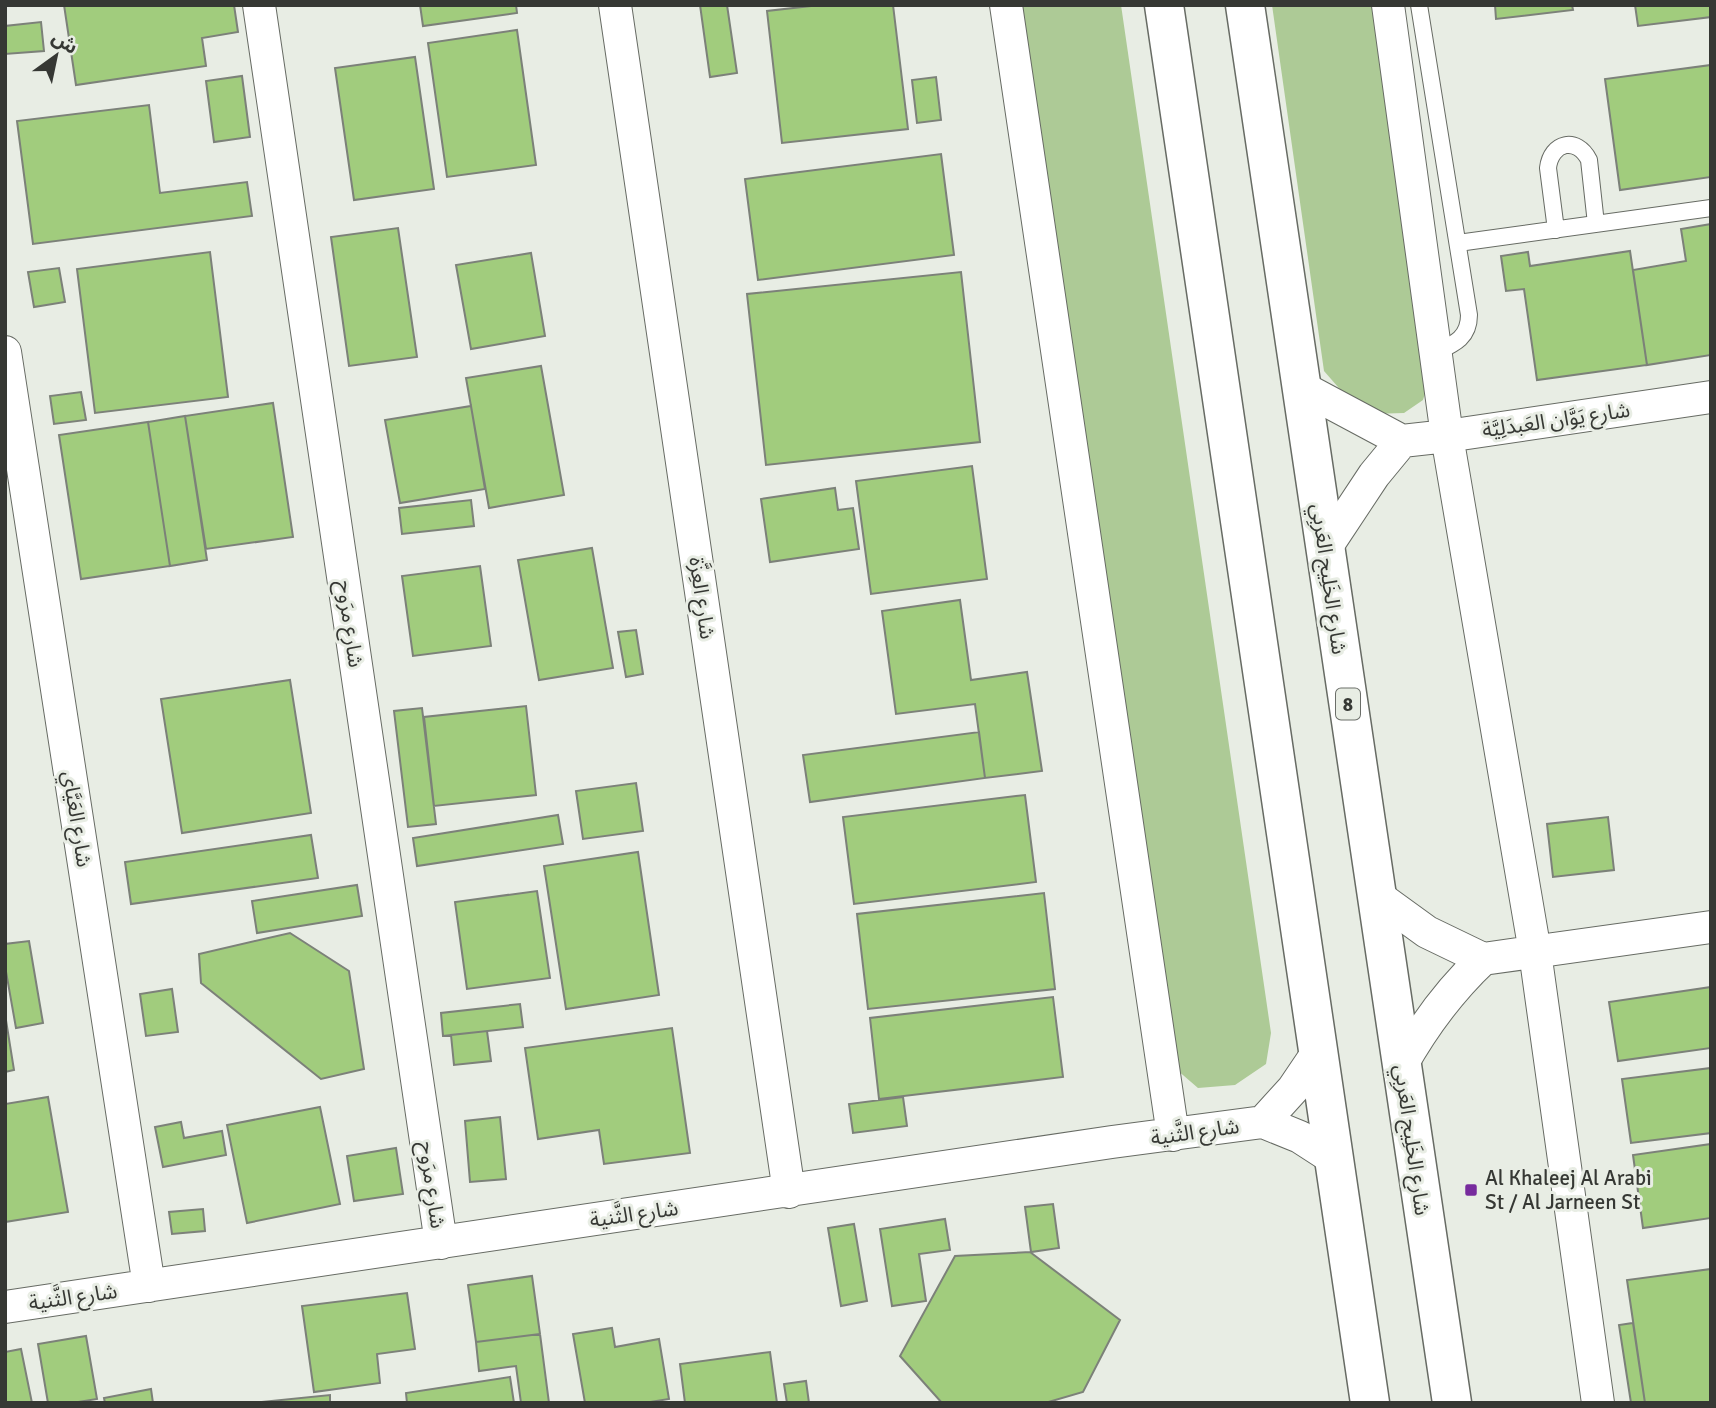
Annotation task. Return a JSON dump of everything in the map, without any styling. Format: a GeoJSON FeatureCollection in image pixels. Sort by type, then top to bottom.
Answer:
{"type":"FeatureCollection","features":[{"type":"Feature","properties":{"kind":"highway"},"geometry":{"type":"LineString","coordinates":[[1164,5],[1370,1403]]}},
{"type":"Feature","properties":{"kind":"highway","name":"شارع الخَلِيج العَربِي"},"geometry":{"type":"LineString","coordinates":[[1245,5],[1451,1403]]}},
{"type":"Feature","properties":{"kind":"street","name":"شارع مرَوح"},"geometry":{"type":"LineString","coordinates":[[259,5],[441,1243]]}},
{"type":"Feature","properties":{"kind":"street","name":"شارع العِزَّة"},"geometry":{"type":"LineString","coordinates":[[615,5],[789,1192]]}},
{"type":"Feature","properties":{"kind":"street"},"geometry":{"type":"LineString","coordinates":[[1006,5],[1172,1135]]}},
{"type":"Feature","properties":{"kind":"street"},"geometry":{"type":"LineString","coordinates":[[1388,5],[1447,436],[1535,952],[1598,1403]]}},
{"type":"Feature","properties":{"kind":"street","name":"شارع العَيَّاي"},"geometry":{"type":"LineString","coordinates":[[5,352],[149,1286]]}},
{"type":"Feature","properties":{"kind":"street"},"geometry":{"type":"LineString","coordinates":[[1301,387],[1402,441],[1374,475],[1325,549]]}},
{"type":"Feature","properties":{"kind":"street","name":"شارع يَوَّان العَبدَلِيَّة"},"geometry":{"type":"LineString","coordinates":[[1402,441],[1711,397]]}},
{"type":"Feature","properties":{"kind":"street"},"geometry":{"type":"LineString","coordinates":[[1376,895],[1427,932],[1483,959],[1711,927]]}},
{"type":"Feature","properties":{"kind":"street"},"geometry":{"type":"LineString","coordinates":[[1401,1066],[1437,1009],[1483,959]]}},
{"type":"Feature","properties":{"kind":"street","name":"شارع الثَّنية"},"geometry":{"type":"LineString","coordinates":[[1263,1122],[1293,1089],[1318,1052]]}},
{"type":"Feature","properties":{"kind":"street","name":"شارع الثَّنية"},"geometry":{"type":"LineString","coordinates":[[5,1307],[1112,1142],[1263,1122],[1300,1137],[1334,1159]]}},
{"type":"Feature","properties":{"kind":"lane"},"geometry":{"type":"LineString","coordinates":[[1419,5],[1469,326],[1456,344],[1436,353]]}},
{"type":"Feature","properties":{"kind":"lane"},"geometry":{"type":"LineString","coordinates":[[1556,230],[1548,168],[1553,151],[1569,145],[1578,147],[1589,160],[1596,224]]}},
{"type":"Feature","properties":{"kind":"lane"},"geometry":{"type":"LineString","coordinates":[[1458,243],[1711,208]]}},
{"type":"Feature","properties":{"kind":"green space"},"geometry":{"type":"Polygon","coordinates":[[[1010,5],[1121,5],[1271,1033],[1266,1064],[1235,1085],[1198,1088],[1169,1063],[1010,5]]]}},
{"type":"Feature","properties":{"kind":"green space"},"geometry":{"type":"Polygon","coordinates":[[[1272,5],[1380,5],[1432,371],[1423,400],[1404,413],[1372,414],[1345,395],[1324,371],[1272,5]]]}},
{"type":"Feature","properties":{"kind":"building"},"geometry":{"type":"Polygon","coordinates":[[[64,5],[234,5],[238,32],[202,38],[206,66],[76,85],[64,5]]]}},
{"type":"Feature","properties":{"kind":"building"},"geometry":{"type":"Polygon","coordinates":[[[420,5],[516,5],[517,13],[423,26],[420,5]]]}},
{"type":"Feature","properties":{"kind":"building"},"geometry":{"type":"Polygon","coordinates":[[[700,5],[727,5],[737,73],[710,77],[700,5]]]}},
{"type":"Feature","properties":{"kind":"building"},"geometry":{"type":"Polygon","coordinates":[[[820,5],[893,5],[908,129],[782,143],[767,11],[820,5]]]}},
{"type":"Feature","properties":{"kind":"building"},"geometry":{"type":"Polygon","coordinates":[[[1495,5],[1572,5],[1573,10],[1496,19],[1495,5]]]}},
{"type":"Feature","properties":{"kind":"building"},"geometry":{"type":"Polygon","coordinates":[[[1635,5],[1711,5],[1711,17],[1638,26],[1635,5]]]}},
{"type":"Feature","properties":{"kind":"building"},"geometry":{"type":"Polygon","coordinates":[[[41,22],[44,51],[5,54],[5,26],[41,22]]]}},
{"type":"Feature","properties":{"kind":"building"},"geometry":{"type":"Polygon","coordinates":[[[517,30],[536,165],[447,177],[428,43],[517,30]]]}},
{"type":"Feature","properties":{"kind":"building"},"geometry":{"type":"Polygon","coordinates":[[[415,57],[434,189],[354,200],[335,68],[415,57]]]}},
{"type":"Feature","properties":{"kind":"building"},"geometry":{"type":"Polygon","coordinates":[[[1711,65],[1711,177],[1620,190],[1605,79],[1711,65]]]}},
{"type":"Feature","properties":{"kind":"building"},"geometry":{"type":"Polygon","coordinates":[[[242,76],[250,137],[214,142],[206,81],[242,76]]]}},
{"type":"Feature","properties":{"kind":"building"},"geometry":{"type":"Polygon","coordinates":[[[936,77],[941,120],[917,123],[912,80],[936,77]]]}},
{"type":"Feature","properties":{"kind":"building"},"geometry":{"type":"Polygon","coordinates":[[[149,105],[160,193],[247,182],[252,216],[33,244],[17,121],[149,105]]]}},
{"type":"Feature","properties":{"kind":"building"},"geometry":{"type":"Polygon","coordinates":[[[941,154],[954,255],[758,280],[745,179],[941,154]]]}},
{"type":"Feature","properties":{"kind":"building"},"geometry":{"type":"Polygon","coordinates":[[[1711,224],[1711,355],[1647,365],[1633,270],[1686,261],[1681,229],[1711,224]]]}},
{"type":"Feature","properties":{"kind":"building"},"geometry":{"type":"Polygon","coordinates":[[[398,228],[417,357],[349,366],[331,237],[398,228]]]}},
{"type":"Feature","properties":{"kind":"building"},"geometry":{"type":"Polygon","coordinates":[[[1630,251],[1647,365],[1537,380],[1524,289],[1506,291],[1501,256],[1528,252],[1530,266],[1630,251]]]}},
{"type":"Feature","properties":{"kind":"building"},"geometry":{"type":"Polygon","coordinates":[[[210,252],[228,397],[95,413],[77,269],[210,252]]]}},
{"type":"Feature","properties":{"kind":"building"},"geometry":{"type":"Polygon","coordinates":[[[531,253],[545,336],[471,349],[456,265],[531,253]]]}},
{"type":"Feature","properties":{"kind":"building"},"geometry":{"type":"Polygon","coordinates":[[[59,268],[65,302],[34,307],[28,272],[59,268]]]}},
{"type":"Feature","properties":{"kind":"building"},"geometry":{"type":"Polygon","coordinates":[[[961,272],[980,442],[766,465],[747,294],[961,272]]]}},
{"type":"Feature","properties":{"kind":"building"},"geometry":{"type":"Polygon","coordinates":[[[541,366],[564,495],[489,508],[466,378],[541,366]]]}},
{"type":"Feature","properties":{"kind":"building"},"geometry":{"type":"Polygon","coordinates":[[[81,392],[86,420],[54,424],[50,396],[81,392]]]}},
{"type":"Feature","properties":{"kind":"building"},"geometry":{"type":"Polygon","coordinates":[[[273,403],[293,537],[206,549],[185,416],[273,403]]]}},
{"type":"Feature","properties":{"kind":"building"},"geometry":{"type":"Polygon","coordinates":[[[471,406],[485,489],[400,503],[385,420],[471,406]]]}},
{"type":"Feature","properties":{"kind":"building"},"geometry":{"type":"Polygon","coordinates":[[[185,416],[207,560],[170,566],[148,422],[185,416]]]}},
{"type":"Feature","properties":{"kind":"building"},"geometry":{"type":"Polygon","coordinates":[[[148,422],[170,566],[81,579],[59,435],[148,422]]]}},
{"type":"Feature","properties":{"kind":"building"},"geometry":{"type":"Polygon","coordinates":[[[972,466],[987,579],[871,594],[856,481],[972,466]]]}},
{"type":"Feature","properties":{"kind":"building"},"geometry":{"type":"Polygon","coordinates":[[[835,488],[838,510],[853,508],[859,549],[770,562],[761,499],[835,488]]]}},
{"type":"Feature","properties":{"kind":"building"},"geometry":{"type":"Polygon","coordinates":[[[471,500],[474,526],[402,534],[399,508],[471,500]]]}},
{"type":"Feature","properties":{"kind":"building"},"geometry":{"type":"Polygon","coordinates":[[[592,548],[613,668],[539,680],[518,560],[592,548]]]}},
{"type":"Feature","properties":{"kind":"building"},"geometry":{"type":"Polygon","coordinates":[[[480,566],[491,646],[413,656],[402,576],[480,566]]]}},
{"type":"Feature","properties":{"kind":"building"},"geometry":{"type":"Polygon","coordinates":[[[960,600],[971,680],[1027,672],[1042,771],[985,778],[975,704],[896,714],[882,611],[960,600]]]}},
{"type":"Feature","properties":{"kind":"building"},"geometry":{"type":"Polygon","coordinates":[[[636,630],[643,674],[626,677],[618,632],[636,630]]]}},
{"type":"Feature","properties":{"kind":"building"},"geometry":{"type":"Polygon","coordinates":[[[290,680],[311,813],[182,833],[161,699],[290,680]]]}},
{"type":"Feature","properties":{"kind":"building"},"geometry":{"type":"Polygon","coordinates":[[[526,706],[536,795],[434,806],[424,717],[526,706]]]}},
{"type":"Feature","properties":{"kind":"building"},"geometry":{"type":"Polygon","coordinates":[[[422,708],[436,824],[408,827],[394,711],[422,708]]]}},
{"type":"Feature","properties":{"kind":"building"},"geometry":{"type":"Polygon","coordinates":[[[979,732],[985,778],[810,802],[803,755],[979,732]]]}},
{"type":"Feature","properties":{"kind":"building"},"geometry":{"type":"Polygon","coordinates":[[[636,783],[643,831],[583,839],[576,791],[636,783]]]}},
{"type":"Feature","properties":{"kind":"building"},"geometry":{"type":"Polygon","coordinates":[[[1025,795],[1036,882],[854,904],[843,817],[1025,795]]]}},
{"type":"Feature","properties":{"kind":"building"},"geometry":{"type":"Polygon","coordinates":[[[558,815],[563,844],[417,866],[413,838],[558,815]]]}},
{"type":"Feature","properties":{"kind":"building"},"geometry":{"type":"Polygon","coordinates":[[[1608,817],[1614,870],[1553,877],[1547,824],[1608,817]]]}},
{"type":"Feature","properties":{"kind":"building"},"geometry":{"type":"Polygon","coordinates":[[[311,835],[318,878],[131,904],[125,862],[311,835]]]}},
{"type":"Feature","properties":{"kind":"building"},"geometry":{"type":"Polygon","coordinates":[[[638,852],[659,995],[566,1009],[544,866],[638,852]]]}},
{"type":"Feature","properties":{"kind":"building"},"geometry":{"type":"Polygon","coordinates":[[[357,885],[362,916],[257,933],[252,901],[357,885]]]}},
{"type":"Feature","properties":{"kind":"building"},"geometry":{"type":"Polygon","coordinates":[[[537,891],[550,978],[467,989],[455,902],[537,891]]]}},
{"type":"Feature","properties":{"kind":"building"},"geometry":{"type":"Polygon","coordinates":[[[1044,893],[1055,989],[868,1009],[857,914],[1044,893]]]}},
{"type":"Feature","properties":{"kind":"building"},"geometry":{"type":"Polygon","coordinates":[[[290,933],[349,971],[364,1069],[321,1079],[201,983],[199,954],[290,933]]]}},
{"type":"Feature","properties":{"kind":"building"},"geometry":{"type":"Polygon","coordinates":[[[29,941],[43,1023],[16,1028],[5,966],[5,944],[29,941]]]}},
{"type":"Feature","properties":{"kind":"building"},"geometry":{"type":"Polygon","coordinates":[[[1711,987],[1711,1048],[1618,1061],[1609,1002],[1711,987]]]}},
{"type":"Feature","properties":{"kind":"building"},"geometry":{"type":"Polygon","coordinates":[[[172,989],[178,1032],[146,1036],[140,994],[172,989]]]}},
{"type":"Feature","properties":{"kind":"building"},"geometry":{"type":"Polygon","coordinates":[[[1053,997],[1063,1077],[879,1099],[870,1018],[1053,997]]]}},
{"type":"Feature","properties":{"kind":"building"},"geometry":{"type":"Polygon","coordinates":[[[520,1004],[523,1027],[443,1036],[441,1013],[520,1004]]]}},
{"type":"Feature","properties":{"kind":"building"},"geometry":{"type":"Polygon","coordinates":[[[5,1014],[14,1070],[5,1072],[5,1014]]]}},
{"type":"Feature","properties":{"kind":"building"},"geometry":{"type":"Polygon","coordinates":[[[672,1028],[690,1153],[604,1164],[599,1130],[538,1139],[525,1048],[672,1028]]]}},
{"type":"Feature","properties":{"kind":"building"},"geometry":{"type":"Polygon","coordinates":[[[487,1031],[491,1061],[454,1065],[451,1035],[487,1031]]]}},
{"type":"Feature","properties":{"kind":"building"},"geometry":{"type":"Polygon","coordinates":[[[1711,1068],[1711,1133],[1631,1143],[1622,1079],[1711,1068]]]}},
{"type":"Feature","properties":{"kind":"building"},"geometry":{"type":"Polygon","coordinates":[[[48,1097],[68,1212],[5,1222],[5,1104],[48,1097]]]}},
{"type":"Feature","properties":{"kind":"building"},"geometry":{"type":"Polygon","coordinates":[[[903,1097],[907,1126],[853,1133],[849,1104],[903,1097]]]}},
{"type":"Feature","properties":{"kind":"building"},"geometry":{"type":"Polygon","coordinates":[[[320,1107],[340,1204],[247,1223],[227,1125],[320,1107]]]}},
{"type":"Feature","properties":{"kind":"building"},"geometry":{"type":"Polygon","coordinates":[[[500,1117],[506,1179],[470,1182],[465,1121],[500,1117]]]}},
{"type":"Feature","properties":{"kind":"building"},"geometry":{"type":"Polygon","coordinates":[[[181,1122],[184,1138],[222,1131],[226,1155],[163,1167],[155,1127],[181,1122]]]}},
{"type":"Feature","properties":{"kind":"building"},"geometry":{"type":"Polygon","coordinates":[[[1711,1144],[1711,1218],[1643,1228],[1633,1155],[1711,1144]]]}},
{"type":"Feature","properties":{"kind":"building"},"geometry":{"type":"Polygon","coordinates":[[[396,1148],[403,1194],[354,1201],[347,1156],[396,1148]]]}},
{"type":"Feature","properties":{"kind":"building"},"geometry":{"type":"Polygon","coordinates":[[[1053,1204],[1059,1248],[1031,1252],[1025,1207],[1053,1204]]]}},
{"type":"Feature","properties":{"kind":"building"},"geometry":{"type":"Polygon","coordinates":[[[203,1209],[205,1231],[172,1234],[169,1212],[203,1209]]]}},
{"type":"Feature","properties":{"kind":"building"},"geometry":{"type":"Polygon","coordinates":[[[945,1219],[950,1250],[919,1254],[926,1301],[892,1306],[880,1229],[945,1219]]]}},
{"type":"Feature","properties":{"kind":"building"},"geometry":{"type":"Polygon","coordinates":[[[854,1224],[867,1301],[841,1306],[828,1228],[854,1224]]]}},
{"type":"Feature","properties":{"kind":"building"},"geometry":{"type":"Polygon","coordinates":[[[1030,1252],[1120,1320],[1083,1392],[1045,1403],[942,1403],[900,1356],[955,1256],[1030,1252]]]}},
{"type":"Feature","properties":{"kind":"building"},"geometry":{"type":"Polygon","coordinates":[[[1711,1269],[1711,1403],[1645,1403],[1627,1280],[1711,1269]]]}},
{"type":"Feature","properties":{"kind":"building"},"geometry":{"type":"Polygon","coordinates":[[[532,1276],[540,1334],[476,1342],[468,1285],[532,1276]]]}},
{"type":"Feature","properties":{"kind":"building"},"geometry":{"type":"Polygon","coordinates":[[[407,1293],[415,1349],[377,1354],[380,1383],[314,1392],[302,1306],[407,1293]]]}},
{"type":"Feature","properties":{"kind":"building"},"geometry":{"type":"Polygon","coordinates":[[[1633,1323],[1645,1403],[1631,1403],[1619,1325],[1633,1323]]]}},
{"type":"Feature","properties":{"kind":"building"},"geometry":{"type":"Polygon","coordinates":[[[612,1328],[615,1347],[659,1339],[669,1399],[644,1403],[585,1403],[573,1334],[612,1328]]]}},
{"type":"Feature","properties":{"kind":"building"},"geometry":{"type":"Polygon","coordinates":[[[540,1334],[549,1403],[521,1403],[516,1366],[479,1371],[476,1342],[540,1334]]]}},
{"type":"Feature","properties":{"kind":"building"},"geometry":{"type":"Polygon","coordinates":[[[86,1336],[97,1399],[48,1403],[38,1344],[86,1336]]]}},
{"type":"Feature","properties":{"kind":"building"},"geometry":{"type":"Polygon","coordinates":[[[21,1349],[32,1403],[5,1403],[5,1352],[21,1349]]]}},
{"type":"Feature","properties":{"kind":"building"},"geometry":{"type":"Polygon","coordinates":[[[770,1352],[777,1403],[685,1403],[680,1364],[770,1352]]]}},
{"type":"Feature","properties":{"kind":"building"},"geometry":{"type":"Polygon","coordinates":[[[510,1377],[514,1403],[407,1403],[406,1393],[510,1377]]]}},
{"type":"Feature","properties":{"kind":"building"},"geometry":{"type":"Polygon","coordinates":[[[806,1381],[809,1403],[787,1403],[784,1384],[806,1381]]]}},
{"type":"Feature","properties":{"kind":"building"},"geometry":{"type":"Polygon","coordinates":[[[151,1389],[153,1403],[105,1403],[104,1398],[151,1389]]]}},
{"type":"Feature","properties":{"kind":"building"},"geometry":{"type":"Polygon","coordinates":[[[330,1395],[330,1403],[251,1403],[330,1395]]]}},
{"type":"Feature","properties":{"kind":"place","name":"Al Khaleej Al Arabi St / Al Jarneen St"},"geometry":{"type":"Point","coordinates":[1471,1190]}}]}
